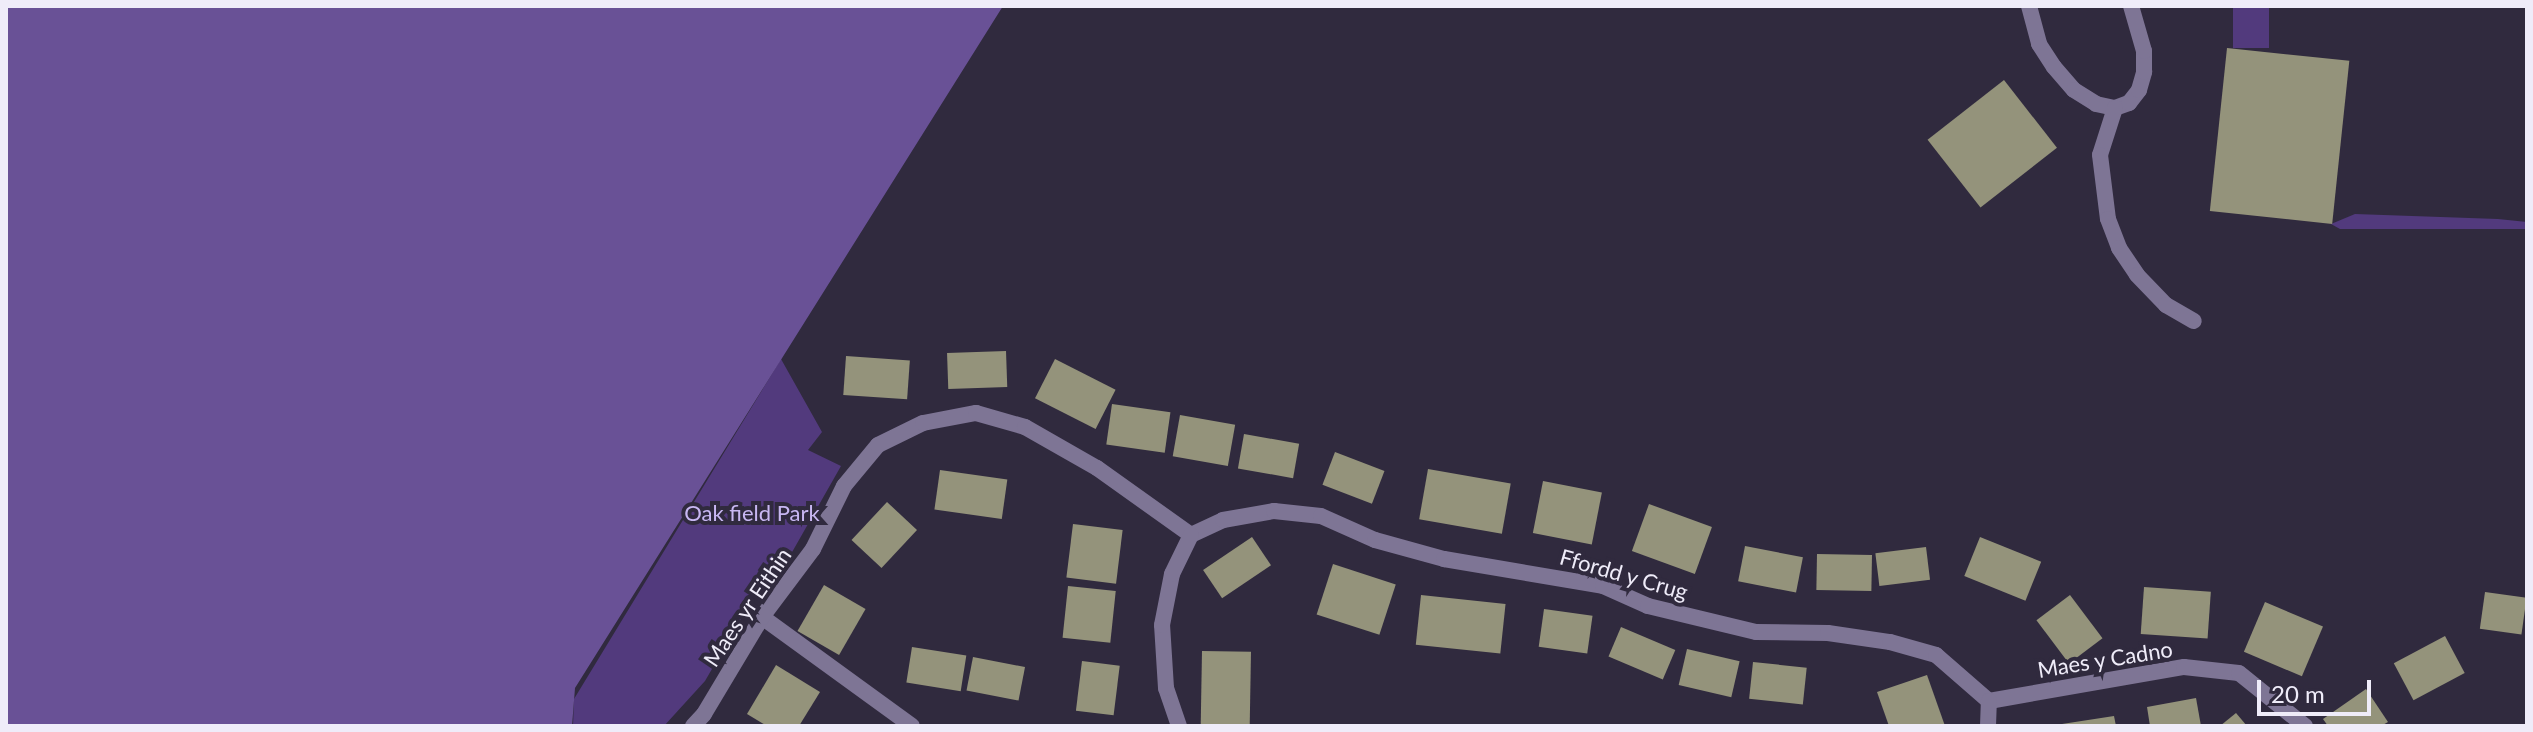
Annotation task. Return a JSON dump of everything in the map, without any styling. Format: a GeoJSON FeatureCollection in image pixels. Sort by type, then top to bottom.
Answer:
{"type":"FeatureCollection","features":[{"type":"Feature","properties":{"kind":"street"},"geometry":{"type":"LineString","coordinates":[[2029,6],[2039,44],[2054,67],[2074,90],[2096,104],[2115,108],[2129,103],[2139,90],[2144,72],[2144,51],[2131,6]]}},
{"type":"Feature","properties":{"kind":"street"},"geometry":{"type":"LineString","coordinates":[[2115,108],[2100,155],[2108,219],[2119,248],[2137,275],[2166,305],[2194,321]]}},
{"type":"Feature","properties":{"kind":"street","name":"Maes yr Eithin"},"geometry":{"type":"LineString","coordinates":[[693,726],[704,714],[762,617],[813,549],[844,486],[878,445],[923,423],[976,413],[1025,427],[1097,468],[1191,535]]}},
{"type":"Feature","properties":{"kind":"street","name":"Ffordd y Crug"},"geometry":{"type":"LineString","coordinates":[[1191,535],[1223,520],[1274,511],[1321,516],[1375,540],[1444,559],[1603,586],[1648,606],[1756,632],[1828,633],[1890,642],[1936,655],[1989,701]]}},
{"type":"Feature","properties":{"kind":"street"},"geometry":{"type":"LineString","coordinates":[[1179,726],[1166,688],[1162,625],[1172,574],[1191,535]]}},
{"type":"Feature","properties":{"kind":"street"},"geometry":{"type":"LineString","coordinates":[[762,617],[912,726]]}},
{"type":"Feature","properties":{"kind":"street","name":"Maes y Cadno"},"geometry":{"type":"LineString","coordinates":[[1989,701],[2184,667],[2239,673],[2305,726]]}},
{"type":"Feature","properties":{"kind":"street"},"geometry":{"type":"LineString","coordinates":[[1988,726],[1989,701]]}},
{"type":"Feature","properties":{"kind":"green space"},"geometry":{"type":"Polygon","coordinates":[[[2233,6],[2269,6],[2269,48],[2233,48],[2233,6]]]}},
{"type":"Feature","properties":{"kind":"green space"},"geometry":{"type":"Polygon","coordinates":[[[2355,214],[2498,219],[2527,222],[2527,229],[2340,229],[2331,224],[2355,214]]]}},
{"type":"Feature","properties":{"kind":"green space","name":"Oak field Park"},"geometry":{"type":"Polygon","coordinates":[[[781,359],[822,432],[808,450],[841,466],[791,554],[756,593],[705,681],[664,726],[573,726],[574,699],[781,359]]]}},
{"type":"Feature","properties":{"kind":"shaded area"},"geometry":{"type":"Polygon","coordinates":[[[6,6],[1003,6],[575,688],[572,726],[6,726],[6,6]]]}},
{"type":"Feature","properties":{"kind":"building"},"geometry":{"type":"Polygon","coordinates":[[[2227,48],[2349,61],[2332,224],[2210,211],[2227,48]]]}},
{"type":"Feature","properties":{"kind":"building"},"geometry":{"type":"Polygon","coordinates":[[[2004,80],[2057,148],[1981,207],[1928,140],[2004,80]]]}},
{"type":"Feature","properties":{"kind":"building"},"geometry":{"type":"Polygon","coordinates":[[[1006,351],[1007,387],[948,389],[947,353],[1006,351]]]}},
{"type":"Feature","properties":{"kind":"building"},"geometry":{"type":"Polygon","coordinates":[[[846,356],[910,360],[907,399],[843,395],[846,356]]]}},
{"type":"Feature","properties":{"kind":"building"},"geometry":{"type":"Polygon","coordinates":[[[1055,359],[1116,390],[1096,429],[1035,398],[1055,359]]]}},
{"type":"Feature","properties":{"kind":"building"},"geometry":{"type":"Polygon","coordinates":[[[1112,404],[1170,412],[1165,453],[1106,445],[1112,404]]]}},
{"type":"Feature","properties":{"kind":"building"},"geometry":{"type":"Polygon","coordinates":[[[1180,415],[1235,425],[1228,466],[1173,456],[1180,415]]]}},
{"type":"Feature","properties":{"kind":"building"},"geometry":{"type":"Polygon","coordinates":[[[1244,434],[1299,444],[1293,478],[1238,468],[1244,434]]]}},
{"type":"Feature","properties":{"kind":"building"},"geometry":{"type":"Polygon","coordinates":[[[1335,452],[1384,471],[1372,504],[1322,485],[1335,452]]]}},
{"type":"Feature","properties":{"kind":"building"},"geometry":{"type":"Polygon","coordinates":[[[1428,469],[1511,484],[1502,534],[1419,519],[1428,469]]]}},
{"type":"Feature","properties":{"kind":"building"},"geometry":{"type":"Polygon","coordinates":[[[940,470],[1007,479],[1002,519],[934,510],[940,470]]]}},
{"type":"Feature","properties":{"kind":"building"},"geometry":{"type":"Polygon","coordinates":[[[1543,481],[1602,492],[1592,544],[1533,533],[1543,481]]]}},
{"type":"Feature","properties":{"kind":"building"},"geometry":{"type":"Polygon","coordinates":[[[887,502],[917,530],[882,568],[852,540],[887,502]]]}},
{"type":"Feature","properties":{"kind":"building"},"geometry":{"type":"Polygon","coordinates":[[[1649,504],[1712,527],[1695,574],[1632,551],[1649,504]]]}},
{"type":"Feature","properties":{"kind":"building"},"geometry":{"type":"Polygon","coordinates":[[[1073,524],[1123,530],[1116,584],[1066,578],[1073,524]]]}},
{"type":"Feature","properties":{"kind":"building"},"geometry":{"type":"Polygon","coordinates":[[[1252,537],[1271,565],[1222,598],[1203,570],[1252,537]]]}},
{"type":"Feature","properties":{"kind":"building"},"geometry":{"type":"Polygon","coordinates":[[[1980,537],[2041,562],[2025,601],[1964,576],[1980,537]]]}},
{"type":"Feature","properties":{"kind":"building"},"geometry":{"type":"Polygon","coordinates":[[[1745,546],[1803,557],[1796,593],[1738,581],[1745,546]]]}},
{"type":"Feature","properties":{"kind":"building"},"geometry":{"type":"Polygon","coordinates":[[[1926,547],[1930,580],[1879,586],[1875,553],[1926,547]]]}},
{"type":"Feature","properties":{"kind":"building"},"geometry":{"type":"Polygon","coordinates":[[[1817,554],[1872,555],[1871,591],[1816,590],[1817,554]]]}},
{"type":"Feature","properties":{"kind":"building"},"geometry":{"type":"Polygon","coordinates":[[[1333,564],[1396,584],[1379,635],[1317,614],[1333,564]]]}},
{"type":"Feature","properties":{"kind":"building"},"geometry":{"type":"Polygon","coordinates":[[[824,585],[866,609],[839,655],[798,631],[824,585]]]}},
{"type":"Feature","properties":{"kind":"building"},"geometry":{"type":"Polygon","coordinates":[[[1068,586],[1116,591],[1110,643],[1063,638],[1068,586]]]}},
{"type":"Feature","properties":{"kind":"building"},"geometry":{"type":"Polygon","coordinates":[[[2144,587],[2211,592],[2208,639],[2141,634],[2144,587]]]}},
{"type":"Feature","properties":{"kind":"building"},"geometry":{"type":"Polygon","coordinates":[[[2485,592],[2527,598],[2521,634],[2480,629],[2485,592]]]}},
{"type":"Feature","properties":{"kind":"building"},"geometry":{"type":"Polygon","coordinates":[[[1421,595],[1506,604],[1500,654],[1416,645],[1421,595]]]}},
{"type":"Feature","properties":{"kind":"building"},"geometry":{"type":"Polygon","coordinates":[[[2070,595],[2102,638],[2069,663],[2036,620],[2070,595]]]}},
{"type":"Feature","properties":{"kind":"building"},"geometry":{"type":"Polygon","coordinates":[[[2265,602],[2323,627],[2302,676],[2244,652],[2265,602]]]}},
{"type":"Feature","properties":{"kind":"building"},"geometry":{"type":"Polygon","coordinates":[[[1544,609],[1593,616],[1587,653],[1539,647],[1544,609]]]}},
{"type":"Feature","properties":{"kind":"building"},"geometry":{"type":"Polygon","coordinates":[[[1621,627],[1675,650],[1663,680],[1608,656],[1621,627]]]}},
{"type":"Feature","properties":{"kind":"building"},"geometry":{"type":"Polygon","coordinates":[[[2445,636],[2465,673],[2414,700],[2394,663],[2445,636]]]}},
{"type":"Feature","properties":{"kind":"building"},"geometry":{"type":"Polygon","coordinates":[[[912,647],[966,656],[961,691],[906,683],[912,647]]]}},
{"type":"Feature","properties":{"kind":"building"},"geometry":{"type":"Polygon","coordinates":[[[1687,649],[1740,661],[1731,697],[1679,685],[1687,649]]]}},
{"type":"Feature","properties":{"kind":"building"},"geometry":{"type":"Polygon","coordinates":[[[1202,651],[1251,652],[1250,726],[1201,726],[1202,651]]]}},
{"type":"Feature","properties":{"kind":"building"},"geometry":{"type":"Polygon","coordinates":[[[973,657],[1025,667],[1019,700],[967,690],[973,657]]]}},
{"type":"Feature","properties":{"kind":"building"},"geometry":{"type":"Polygon","coordinates":[[[1082,661],[1120,666],[1114,715],[1076,711],[1082,661]]]}},
{"type":"Feature","properties":{"kind":"building"},"geometry":{"type":"Polygon","coordinates":[[[1753,662],[1807,668],[1803,704],[1749,699],[1753,662]]]}},
{"type":"Feature","properties":{"kind":"building"},"geometry":{"type":"Polygon","coordinates":[[[776,665],[820,692],[799,726],[767,726],[747,714],[776,665]]]}},
{"type":"Feature","properties":{"kind":"building"},"geometry":{"type":"Polygon","coordinates":[[[1927,675],[1945,726],[1889,726],[1877,692],[1927,675]]]}},
{"type":"Feature","properties":{"kind":"building"},"geometry":{"type":"Polygon","coordinates":[[[2366,689],[2388,722],[2381,726],[2328,726],[2323,719],[2366,689]]]}},
{"type":"Feature","properties":{"kind":"building"},"geometry":{"type":"Polygon","coordinates":[[[2196,698],[2201,726],[2150,726],[2147,707],[2196,698]]]}},
{"type":"Feature","properties":{"kind":"building"},"geometry":{"type":"Polygon","coordinates":[[[2236,713],[2247,726],[2220,726],[2236,713]]]}},
{"type":"Feature","properties":{"kind":"building"},"geometry":{"type":"Polygon","coordinates":[[[2114,716],[2116,726],[2062,724],[2114,716]]]}}]}
